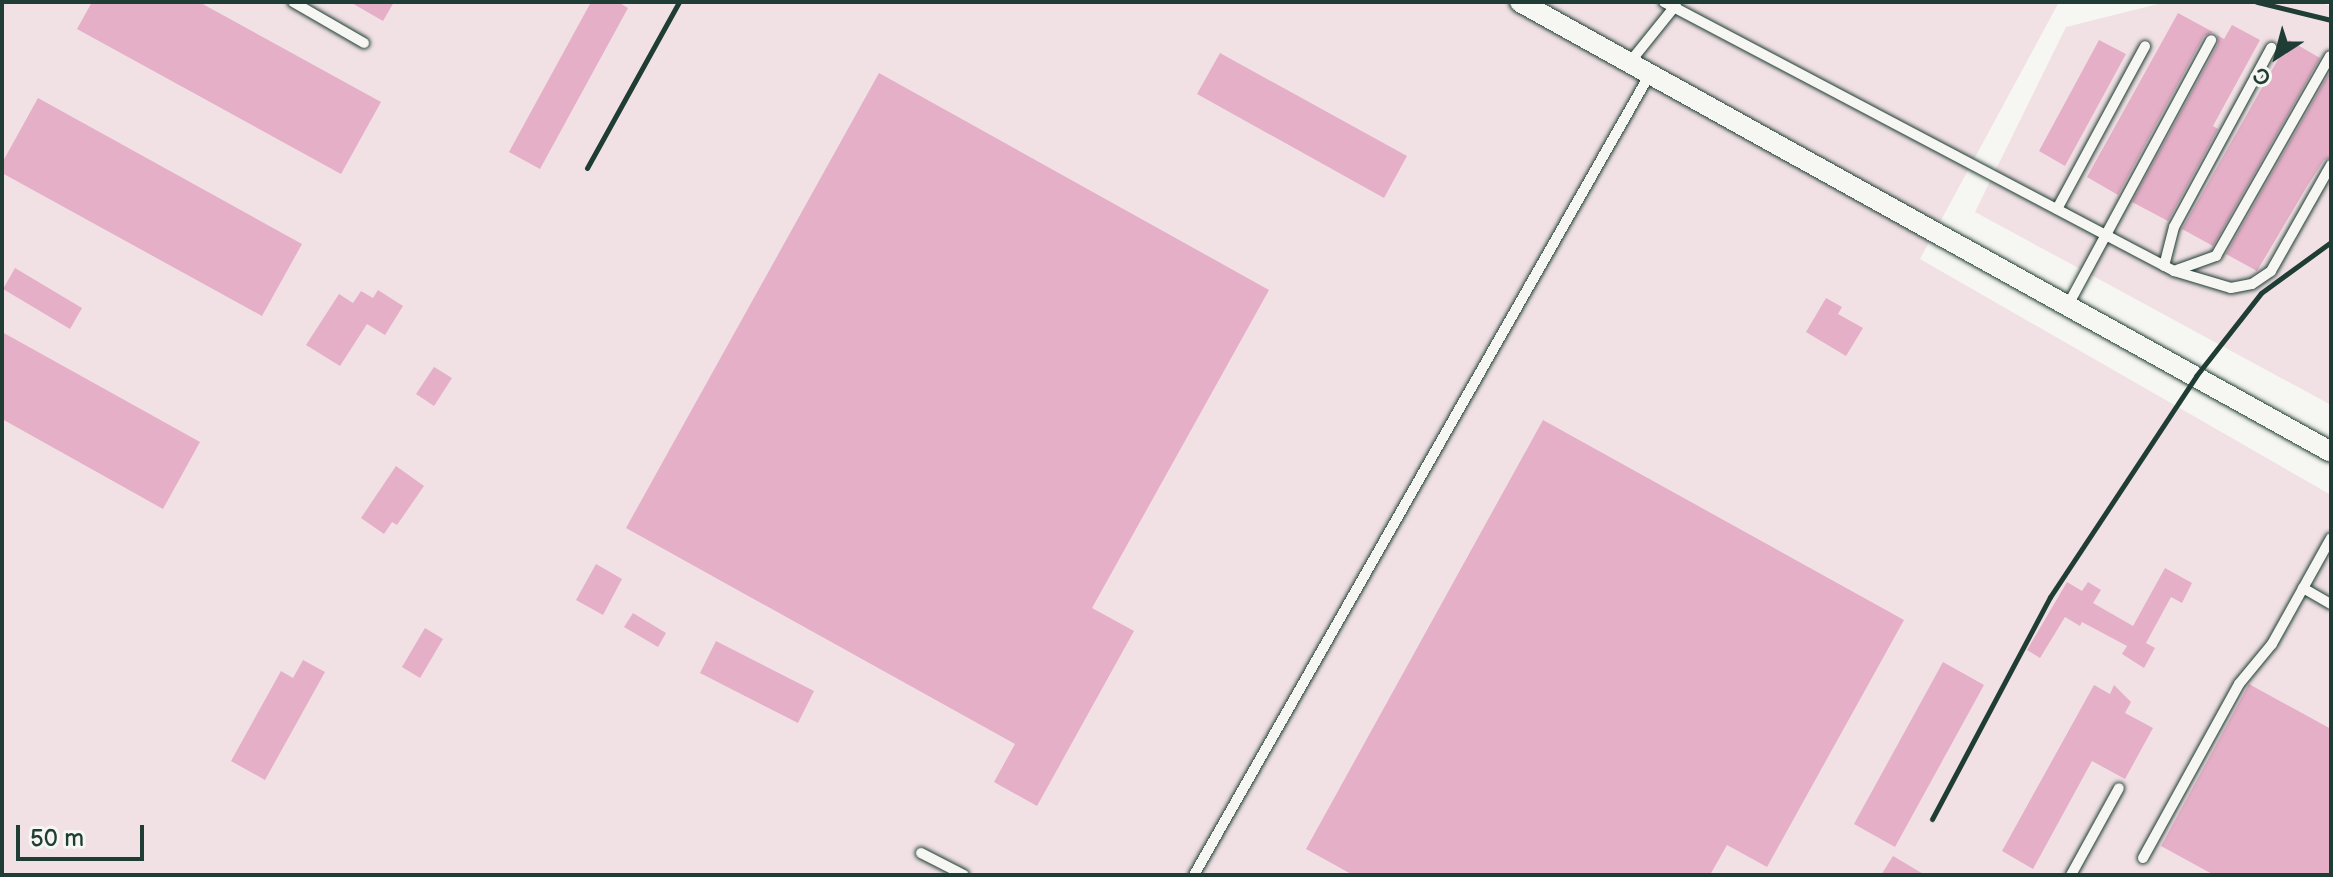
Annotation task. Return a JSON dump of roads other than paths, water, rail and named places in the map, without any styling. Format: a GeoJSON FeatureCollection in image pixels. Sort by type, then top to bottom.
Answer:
{"type":"FeatureCollection","features":[{"type":"Feature","properties":{"kind":"street"},"geometry":{"type":"LineString","coordinates":[[1520,2],[2331,452]]}},
{"type":"Feature","properties":{"kind":"lane"},"geometry":{"type":"LineString","coordinates":[[293,2],[364,43]]}},
{"type":"Feature","properties":{"kind":"lane"},"geometry":{"type":"LineString","coordinates":[[1630,62],[1672,4],[2169,268],[2231,288],[2252,284],[2271,271],[2331,165]]}},
{"type":"Feature","properties":{"kind":"lane"},"geometry":{"type":"LineString","coordinates":[[2068,305],[2211,40]]}},
{"type":"Feature","properties":{"kind":"lane"},"geometry":{"type":"LineString","coordinates":[[2057,209],[2145,46]]}},
{"type":"Feature","properties":{"kind":"lane"},"geometry":{"type":"LineString","coordinates":[[2169,268],[2174,227],[2271,48]]}},
{"type":"Feature","properties":{"kind":"lane"},"geometry":{"type":"LineString","coordinates":[[2169,268],[2216,256],[2330,56]]}},
{"type":"Feature","properties":{"kind":"lane"},"geometry":{"type":"LineString","coordinates":[[1195,875],[1650,73]]}},
{"type":"Feature","properties":{"kind":"lane"},"geometry":{"type":"LineString","coordinates":[[2143,858],[2239,684],[2272,644],[2331,538]]}},
{"type":"Feature","properties":{"kind":"lane"},"geometry":{"type":"LineString","coordinates":[[2303,588],[2331,604]]}},
{"type":"Feature","properties":{"kind":"lane"},"geometry":{"type":"LineString","coordinates":[[2071,875],[2119,788]]}},
{"type":"Feature","properties":{"kind":"lane"},"geometry":{"type":"LineString","coordinates":[[921,853],[964,875]]}},
{"type":"Feature","properties":{"kind":"railway"},"geometry":{"type":"LineString","coordinates":[[587,168],[679,2]]}},
{"type":"Feature","properties":{"kind":"railway"},"geometry":{"type":"LineString","coordinates":[[2257,2],[2331,20]]}},
{"type":"Feature","properties":{"kind":"railway"},"geometry":{"type":"LineString","coordinates":[[1932,819],[2050,597],[2196,376],[2261,293],[2331,242]]}}]}
